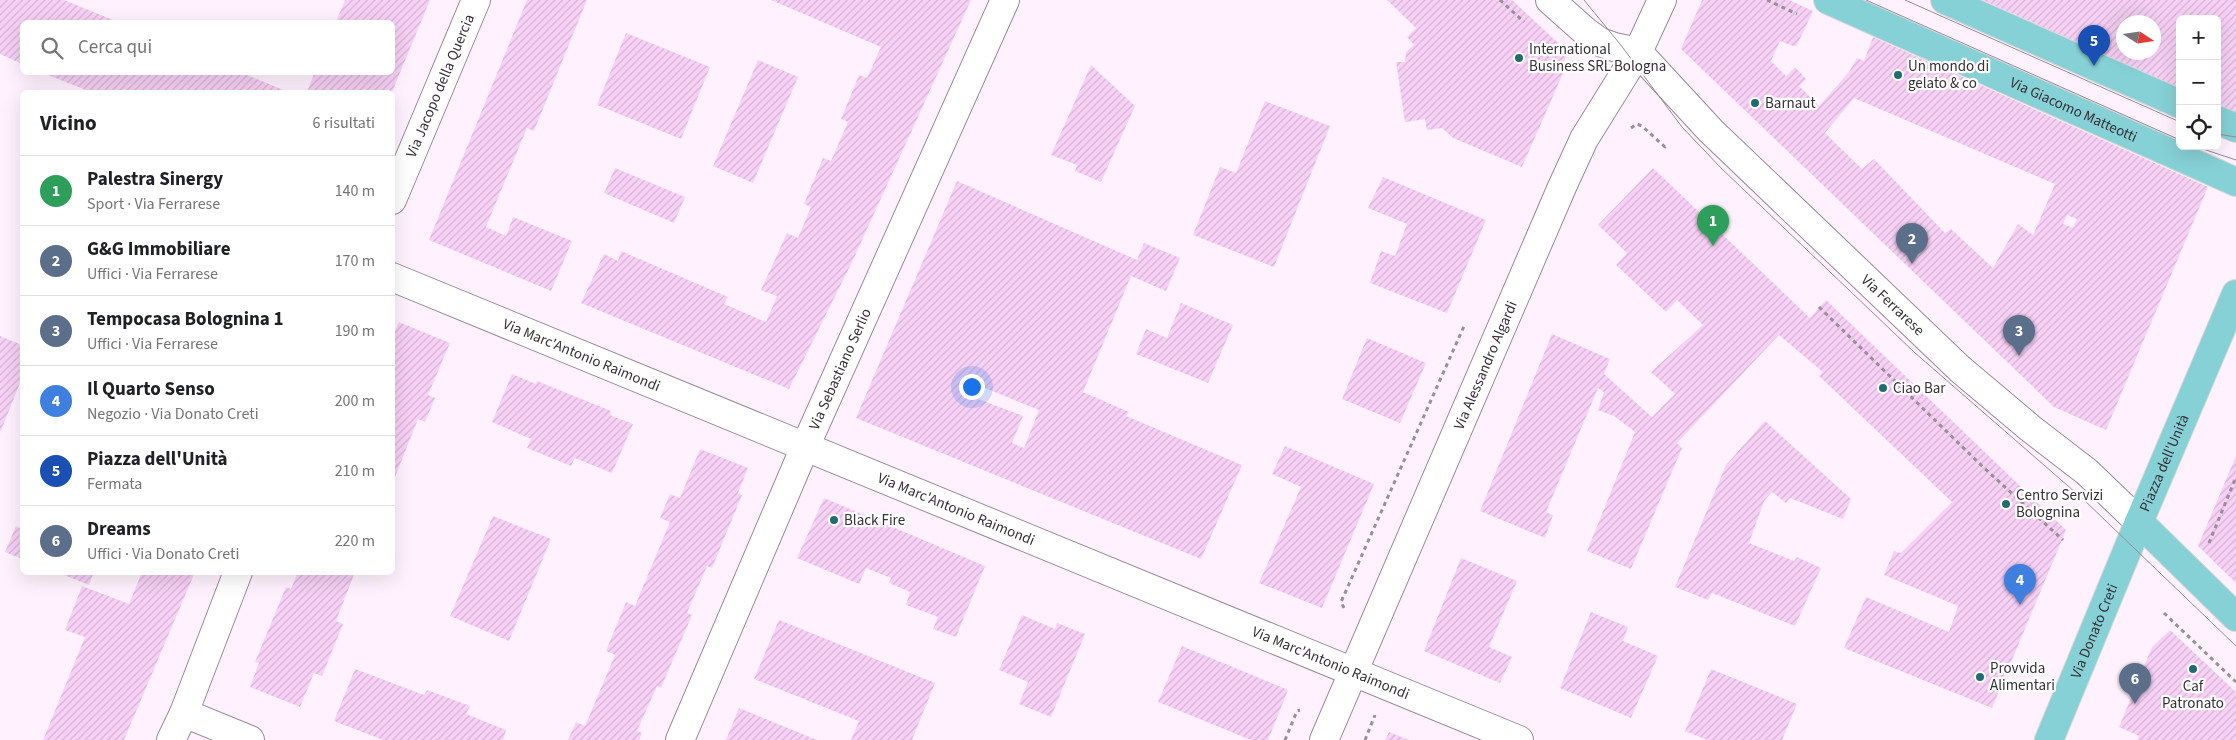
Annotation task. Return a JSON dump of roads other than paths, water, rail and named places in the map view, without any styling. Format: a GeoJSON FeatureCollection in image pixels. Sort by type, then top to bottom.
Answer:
{"type":"FeatureCollection","features":[{"type":"Feature","properties":{"kind":"main road","name":"Via Giacomo Matteotti"},"geometry":{"type":"LineString","coordinates":[[1828,0],[2236,182]]}},
{"type":"Feature","properties":{"kind":"main road"},"geometry":{"type":"LineString","coordinates":[[1945,0],[2176,102]]}},
{"type":"Feature","properties":{"kind":"main road"},"geometry":{"type":"LineString","coordinates":[[2221,122],[2236,128]]}},
{"type":"Feature","properties":{"kind":"main road","name":"Piazza dell'Unità"},"geometry":{"type":"LineString","coordinates":[[2139,522],[2236,294]]}},
{"type":"Feature","properties":{"kind":"main road","name":"Via Ferrarese"},"geometry":{"type":"LineString","coordinates":[[2139,522],[2236,617]]}},
{"type":"Feature","properties":{"kind":"main road","name":"Via Donato Creti"},"geometry":{"type":"LineString","coordinates":[[2049,740],[2139,522]]}},
{"type":"Feature","properties":{"kind":"street","name":"Via Jacopo della Quercia"},"geometry":{"type":"LineString","coordinates":[[395,193],[476,0]]}},
{"type":"Feature","properties":{"kind":"street","name":"Via Sebastiano Serlio"},"geometry":{"type":"LineString","coordinates":[[680,740],[805,447],[1005,0]]}},
{"type":"Feature","properties":{"kind":"street"},"geometry":{"type":"LineString","coordinates":[[1550,0],[1600,42],[1638,52]]}},
{"type":"Feature","properties":{"kind":"street","name":"Via Alessandro Algardi"},"geometry":{"type":"LineString","coordinates":[[1324,740],[1584,139],[1638,52],[1662,0]]}},
{"type":"Feature","properties":{"kind":"street","name":"Via Ferrarese"},"geometry":{"type":"LineString","coordinates":[[1638,52],[1710,131],[1960,369],[2009,411],[2087,472],[2139,522]]}},
{"type":"Feature","properties":{"kind":"street","name":"Via Marc'Antonio Raimondi"},"geometry":{"type":"LineString","coordinates":[[395,278],[1519,740]]}},
{"type":"Feature","properties":{"kind":"street"},"geometry":{"type":"LineString","coordinates":[[171,740],[184,713],[237,575]]}},
{"type":"Feature","properties":{"kind":"street"},"geometry":{"type":"LineString","coordinates":[[184,713],[250,740]]}},
{"type":"Feature","properties":{"kind":"tram line"},"geometry":{"type":"LineString","coordinates":[[1584,0],[1620,44],[1682,127],[1721,168],[1914,352],[2083,499],[2236,646]]}},
{"type":"Feature","properties":{"kind":"tram line"},"geometry":{"type":"LineString","coordinates":[[1866,0],[2176,138]]}},
{"type":"Feature","properties":{"kind":"tram line"},"geometry":{"type":"LineString","coordinates":[[1905,0],[2176,120]]}},
{"type":"Feature","properties":{"kind":"tram line"},"geometry":{"type":"LineString","coordinates":[[2221,135],[2236,137]]}},
{"type":"Feature","properties":{"kind":"tram line"},"geometry":{"type":"LineString","coordinates":[[2206,150],[2236,160]]}},
{"type":"Feature","properties":{"kind":"place","name":"International Business SRL Bologna"},"geometry":{"type":"Point","coordinates":[1519,58]}},
{"type":"Feature","properties":{"kind":"place","name":"Piazza dell'Unità"},"geometry":{"type":"Point","coordinates":[2094,66]}},
{"type":"Feature","properties":{"kind":"place","name":"Un mondo di gelato & co"},"geometry":{"type":"Point","coordinates":[1898,75]}},
{"type":"Feature","properties":{"kind":"place","name":"Barnaut"},"geometry":{"type":"Point","coordinates":[1755,103]}},
{"type":"Feature","properties":{"kind":"place","name":"Palestra Sinergy"},"geometry":{"type":"Point","coordinates":[1713,246]}},
{"type":"Feature","properties":{"kind":"place","name":"G&G Immobiliare"},"geometry":{"type":"Point","coordinates":[1912,264]}},
{"type":"Feature","properties":{"kind":"place","name":"Tempocasa Bolognina 1"},"geometry":{"type":"Point","coordinates":[2019,356]}},
{"type":"Feature","properties":{"kind":"place","name":"Ciao Bar"},"geometry":{"type":"Point","coordinates":[1883,388]}},
{"type":"Feature","properties":{"kind":"place","name":"Centro Servizi Bolognina"},"geometry":{"type":"Point","coordinates":[2006,504]}},
{"type":"Feature","properties":{"kind":"place","name":"Black Fire"},"geometry":{"type":"Point","coordinates":[834,520]}},
{"type":"Feature","properties":{"kind":"place","name":"Il Quarto Senso"},"geometry":{"type":"Point","coordinates":[2020,605]}},
{"type":"Feature","properties":{"kind":"place","name":"Caf Patronato"},"geometry":{"type":"Point","coordinates":[2193,669]}},
{"type":"Feature","properties":{"kind":"place","name":"Provvida Alimentari"},"geometry":{"type":"Point","coordinates":[1980,677]}},
{"type":"Feature","properties":{"kind":"place","name":"Dreams"},"geometry":{"type":"Point","coordinates":[2135,704]}}]}
